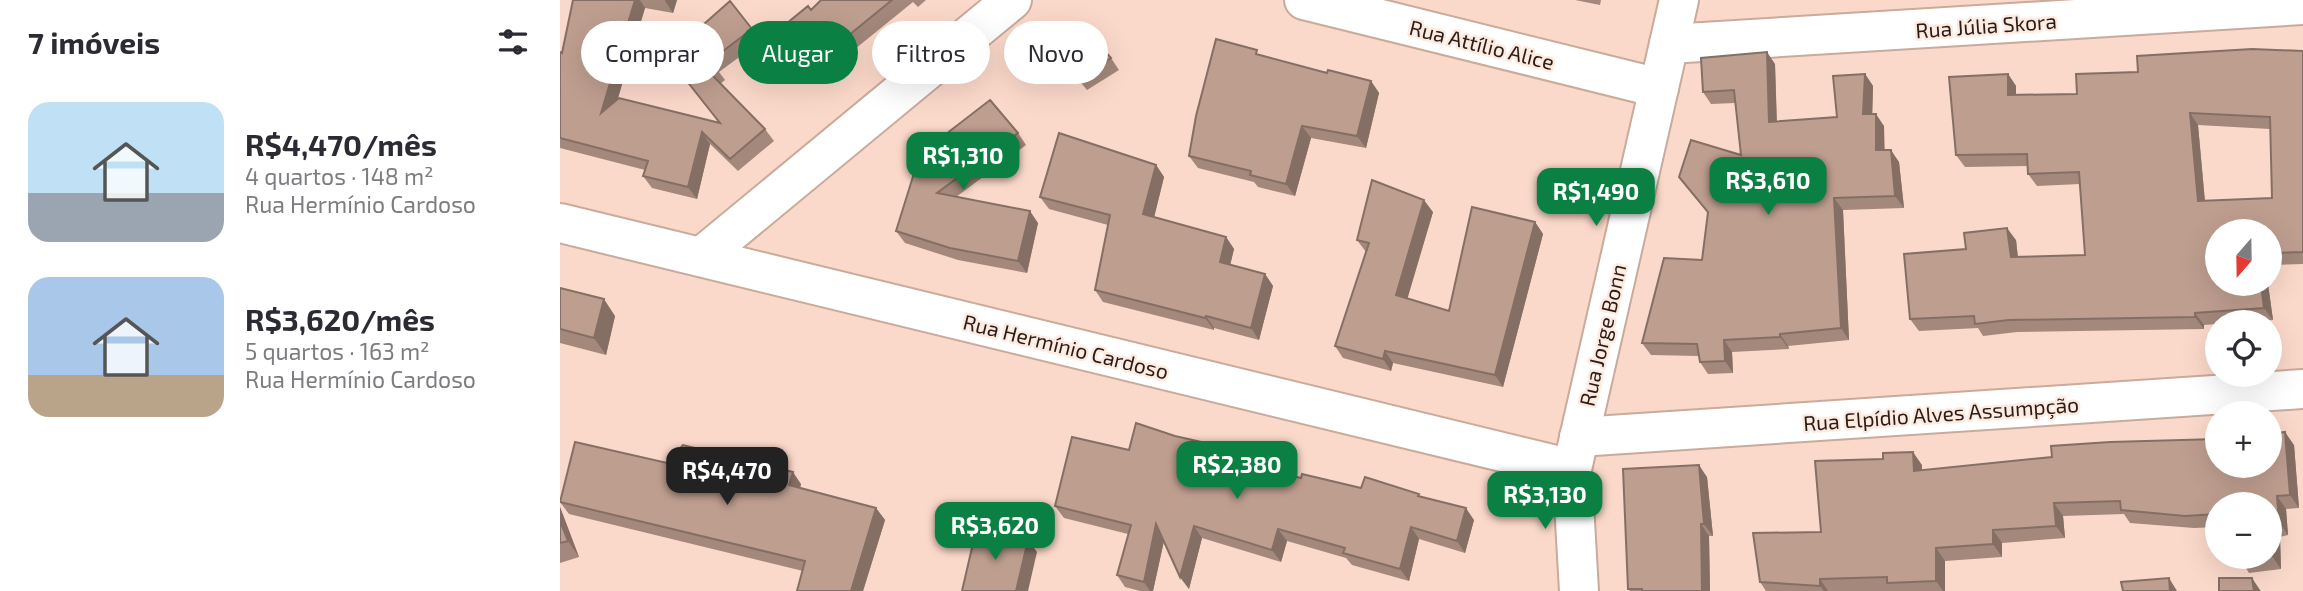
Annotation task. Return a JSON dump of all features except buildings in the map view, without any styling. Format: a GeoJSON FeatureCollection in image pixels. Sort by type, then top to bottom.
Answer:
{"type":"FeatureCollection","features":[{"type":"Feature","properties":{"kind":"street"},"geometry":{"type":"LineString","coordinates":[[701,257],[1012,0]]}},
{"type":"Feature","properties":{"kind":"street","name":"Rua Attílio Alice"},"geometry":{"type":"LineString","coordinates":[[1304,0],[1659,88]]}},
{"type":"Feature","properties":{"kind":"street","name":"Rua Jorge Bonn"},"geometry":{"type":"LineString","coordinates":[[1579,591],[1575,453],[1679,0]]}},
{"type":"Feature","properties":{"kind":"street","name":"Rua Júlia Skora"},"geometry":{"type":"LineString","coordinates":[[1669,44],[2303,5]]}},
{"type":"Feature","properties":{"kind":"street","name":"Rua Hermínio Cardoso"},"geometry":{"type":"LineString","coordinates":[[560,223],[1575,453]]}},
{"type":"Feature","properties":{"kind":"street","name":"Rua Elpídio Alves Assumpção"},"geometry":{"type":"LineString","coordinates":[[1575,453],[2303,388]]}}]}
